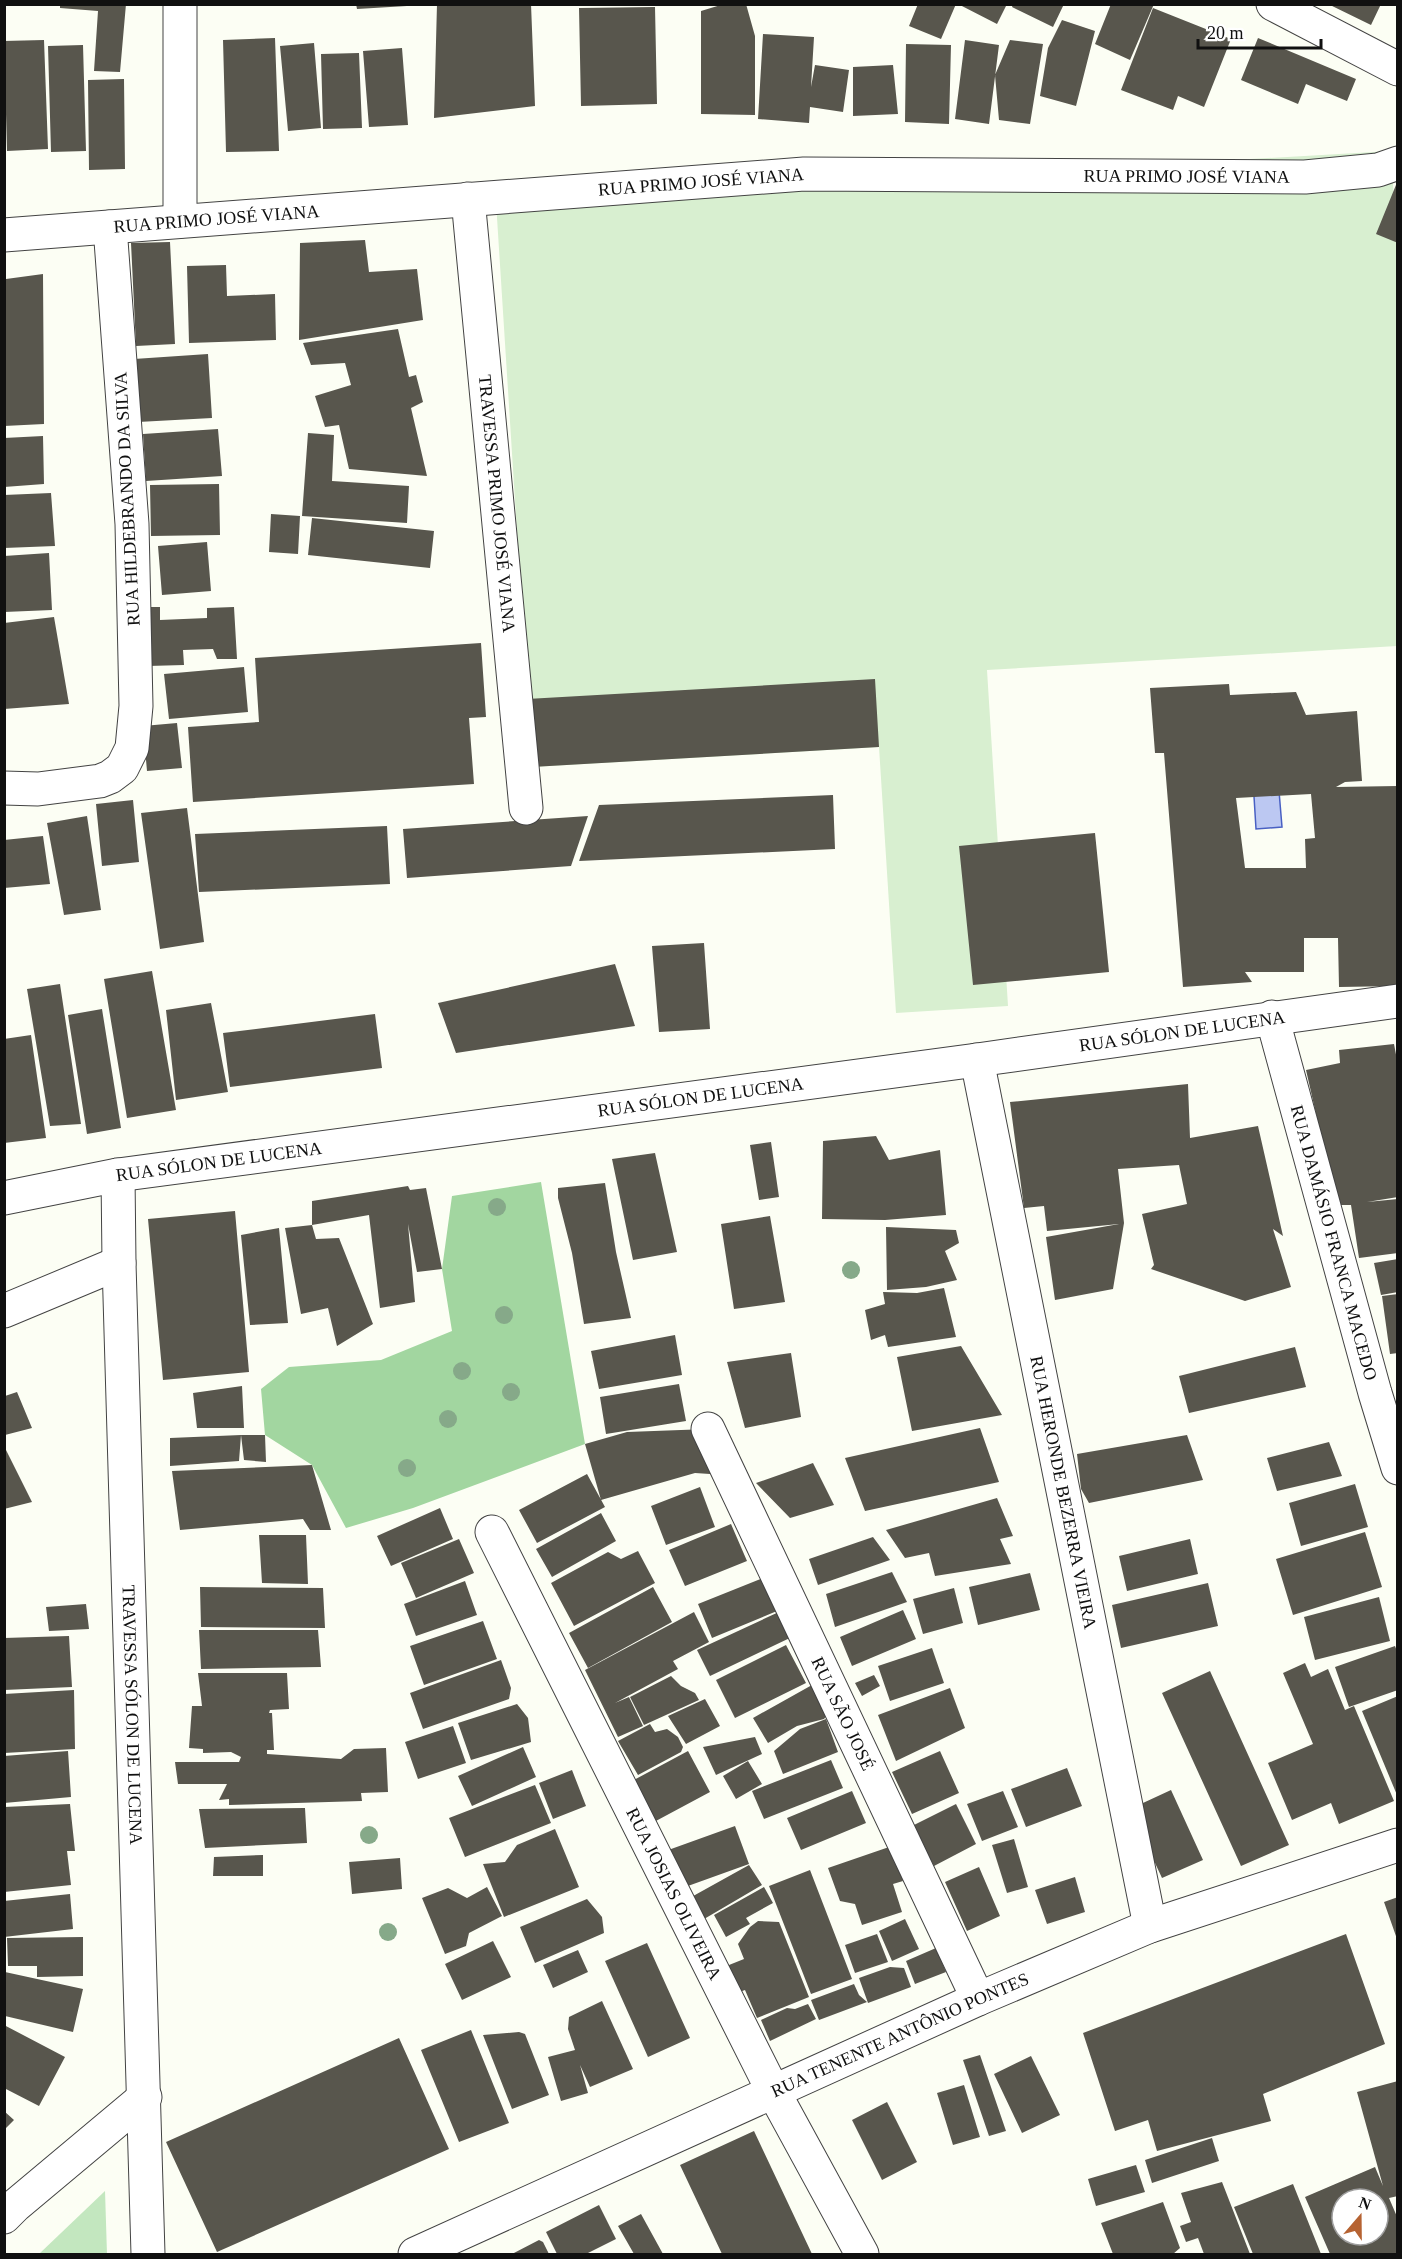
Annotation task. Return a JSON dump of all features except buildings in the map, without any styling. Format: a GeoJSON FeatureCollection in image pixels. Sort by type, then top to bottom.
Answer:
{"type":"FeatureCollection","features":[{"type":"Feature","properties":{"kind":"street"},"geometry":{"type":"LineString","coordinates":[[180,4],[180,221]]}},
{"type":"Feature","properties":{"kind":"street"},"geometry":{"type":"LineString","coordinates":[[1273,4],[1398,69]]}},
{"type":"Feature","properties":{"kind":"street","name":"RUA PRIMO JOSÉ VIANA"},"geometry":{"type":"LineString","coordinates":[[4,235],[804,174],[1305,177],[1378,170],[1398,163]]}},
{"type":"Feature","properties":{"kind":"street","name":"TRAVESSA PRIMO JOSÉ VIANA"},"geometry":{"type":"LineString","coordinates":[[468,199],[526,808]]}},
{"type":"Feature","properties":{"kind":"street","name":"RUA HILDEBRANDO DA SILVA"},"geometry":{"type":"LineString","coordinates":[[4,788],[38,789],[85,784],[110,777],[122,768],[132,748],[136,706],[132,536],[110,227]]}},
{"type":"Feature","properties":{"kind":"street","name":"RUA SÓLON DE LUCENA"},"geometry":{"type":"LineString","coordinates":[[4,1198],[118,1175],[1398,1001]]}},
{"type":"Feature","properties":{"kind":"street","name":"RUA DAMÁSIO FRANCA MACEDO"},"geometry":{"type":"LineString","coordinates":[[1272,1017],[1386,1390],[1398,1468]]}},
{"type":"Feature","properties":{"kind":"street","name":"RUA HERONDE BEZERRA VIEIRA"},"geometry":{"type":"LineString","coordinates":[[977,1060],[1150,1926]]}},
{"type":"Feature","properties":{"kind":"street","name":"TRAVESSA SÓLON DE LUCENA"},"geometry":{"type":"LineString","coordinates":[[118,1175],[148,2254]]}},
{"type":"Feature","properties":{"kind":"street"},"geometry":{"type":"LineString","coordinates":[[4,1311],[119,1263]]}},
{"type":"Feature","properties":{"kind":"street","name":"RUA SÃO JOSÉ"},"geometry":{"type":"LineString","coordinates":[[708,1429],[978,1999]]}},
{"type":"Feature","properties":{"kind":"street","name":"RUA JOSIAS OLIVEIRA"},"geometry":{"type":"LineString","coordinates":[[492,1532],[773,2091],[862,2254]]}},
{"type":"Feature","properties":{"kind":"street","name":"RUA TENENTE ANTÔNIO PONTES"},"geometry":{"type":"LineString","coordinates":[[415,2254],[978,1999],[1150,1926],[1398,1845]]}},
{"type":"Feature","properties":{"kind":"street"},"geometry":{"type":"LineString","coordinates":[[8,2205],[145,2097]]}},
{"type":"Feature","properties":{"kind":"green space"},"geometry":{"type":"Polygon","coordinates":[[[1391,151],[1398,265],[1397,646],[987,670],[1008,1006],[896,1013],[879,747],[532,767],[496,202],[1391,151]]]}},
{"type":"Feature","properties":{"kind":"green space"},"geometry":{"type":"Polygon","coordinates":[[[541,1182],[585,1444],[413,1508],[346,1528],[312,1465],[265,1435],[261,1389],[289,1367],[381,1360],[452,1331],[442,1269],[452,1196],[541,1182]]]}},
{"type":"Feature","properties":{"kind":"green space"},"geometry":{"type":"Polygon","coordinates":[[[105,2191],[107,2254],[39,2254],[105,2191]]]}},
{"type":"Feature","properties":{"kind":"water"},"geometry":{"type":"Polygon","coordinates":[[[1278,779],[1282,827],[1256,829],[1253,780],[1278,779]]]}}]}
